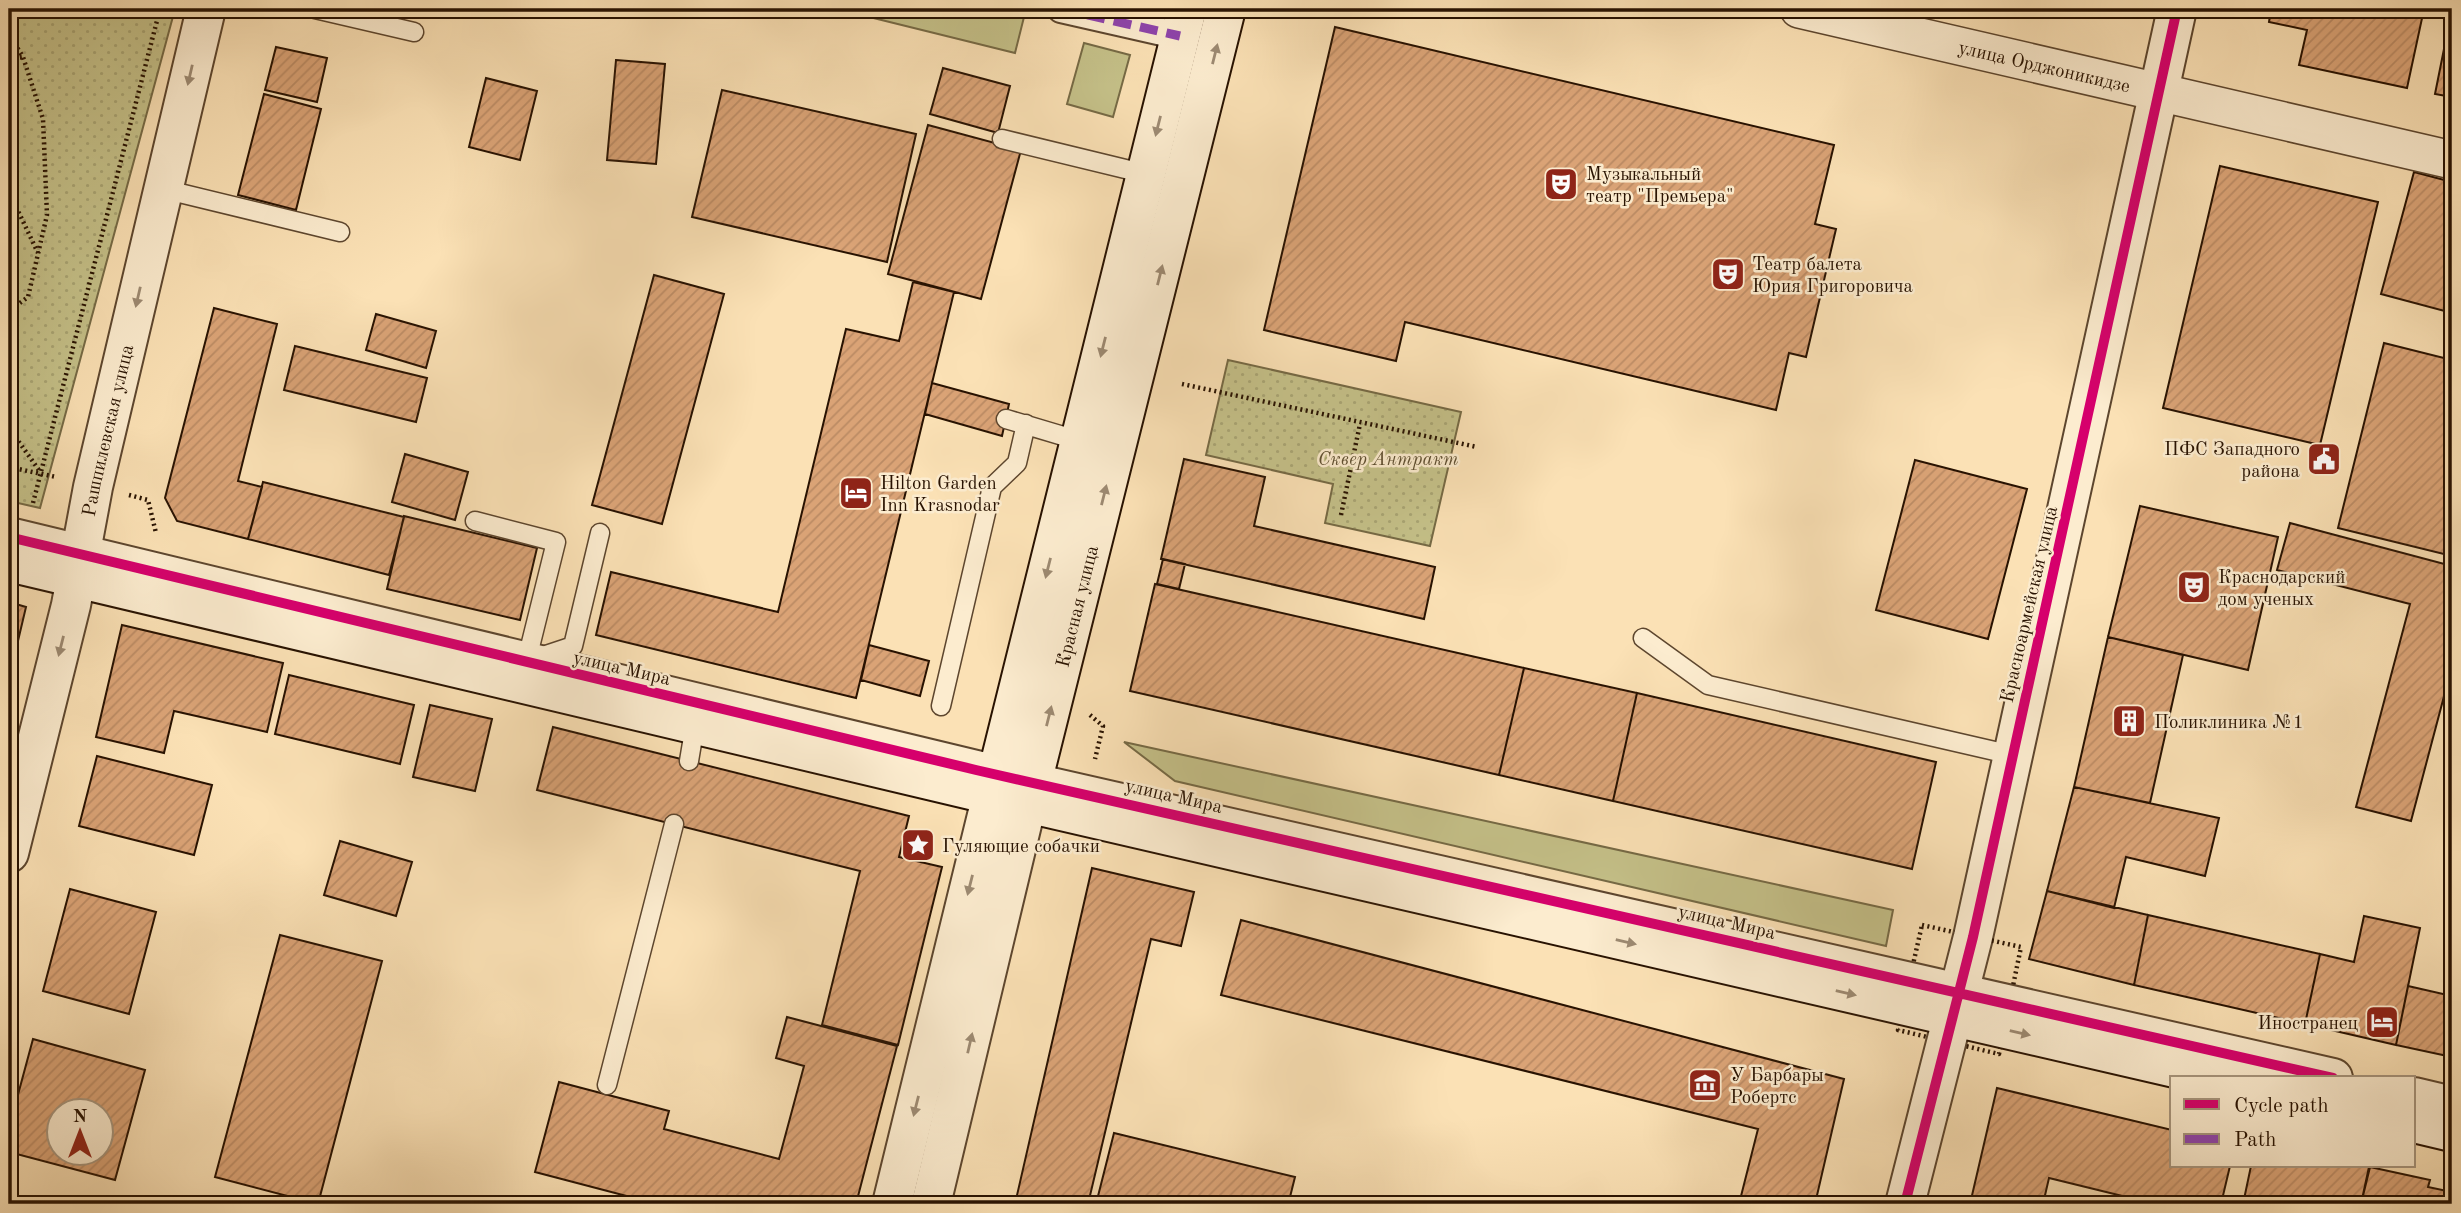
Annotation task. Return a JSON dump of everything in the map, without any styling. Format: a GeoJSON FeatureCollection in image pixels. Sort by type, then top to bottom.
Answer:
{"type":"FeatureCollection","features":[{"type":"Feature","properties":{"kind":"street","name":"Рашпилевская улица"},"geometry":{"type":"LineString","coordinates":[[9,853],[79,567],[93,487],[205,9]]}},
{"type":"Feature","properties":{"kind":"street"},"geometry":{"type":"LineString","coordinates":[[1061,9],[1184,22]]}},
{"type":"Feature","properties":{"kind":"street","name":"Красная улица"},"geometry":{"type":"LineString","coordinates":[[892,1204],[1012,788],[1226,9]]}},
{"type":"Feature","properties":{"kind":"street","name":"улица Орджоникидзе"},"geometry":{"type":"LineString","coordinates":[[1799,9],[2452,160]]}},
{"type":"Feature","properties":{"kind":"street","name":"Красноармейская улица"},"geometry":{"type":"LineString","coordinates":[[1905,1204],[1957,1005],[2177,9]]}},
{"type":"Feature","properties":{"kind":"street","name":"Красная улица"},"geometry":{"type":"LineString","coordinates":[[931,1204],[1080,440],[1184,22]]}},
{"type":"Feature","properties":{"kind":"street","name":"улица Мира"},"geometry":{"type":"LineString","coordinates":[[9,537],[79,567]]}},
{"type":"Feature","properties":{"kind":"street","name":"улица Мира"},"geometry":{"type":"LineString","coordinates":[[9,562],[79,567],[1012,788],[1957,1005],[2323,1076]]}},
{"type":"Feature","properties":{"kind":"street","name":"улица Мира"},"geometry":{"type":"LineString","coordinates":[[524,673],[692,743],[1012,788]]}},
{"type":"Feature","properties":{"kind":"street","name":"улица Мира"},"geometry":{"type":"LineString","coordinates":[[1957,1005],[2211,1076]]}},
{"type":"Feature","properties":{"kind":"street"},"geometry":{"type":"LineString","coordinates":[[2416,1097],[2452,1106]]}},
{"type":"Feature","properties":{"kind":"street"},"geometry":{"type":"LineString","coordinates":[[2416,1123],[2452,1132]]}},
{"type":"Feature","properties":{"kind":"lane"},"geometry":{"type":"LineString","coordinates":[[315,9],[414,32]]}},
{"type":"Feature","properties":{"kind":"lane"},"geometry":{"type":"LineString","coordinates":[[1002,139],[1146,174]]}},
{"type":"Feature","properties":{"kind":"lane"},"geometry":{"type":"LineString","coordinates":[[163,189],[340,232]]}},
{"type":"Feature","properties":{"kind":"lane"},"geometry":{"type":"LineString","coordinates":[[1006,419],[1080,440]]}},
{"type":"Feature","properties":{"kind":"lane"},"geometry":{"type":"LineString","coordinates":[[941,706],[992,487],[1017,463],[1026,424]]}},
{"type":"Feature","properties":{"kind":"lane"},"geometry":{"type":"LineString","coordinates":[[475,521],[556,542],[524,673]]}},
{"type":"Feature","properties":{"kind":"lane"},"geometry":{"type":"LineString","coordinates":[[524,673],[573,646],[600,533]]}},
{"type":"Feature","properties":{"kind":"lane"},"geometry":{"type":"LineString","coordinates":[[1643,638],[1708,685],[2012,755]]}},
{"type":"Feature","properties":{"kind":"lane"},"geometry":{"type":"LineString","coordinates":[[607,1085],[674,824]]}},
{"type":"Feature","properties":{"kind":"path"},"geometry":{"type":"LineString","coordinates":[[41,474],[160,9]]}},
{"type":"Feature","properties":{"kind":"path"},"geometry":{"type":"LineString","coordinates":[[9,34],[23,57],[43,119],[47,215],[28,298],[9,311]]}},
{"type":"Feature","properties":{"kind":"path"},"geometry":{"type":"LineString","coordinates":[[9,59],[23,57]]}},
{"type":"Feature","properties":{"kind":"path"},"geometry":{"type":"LineString","coordinates":[[9,192],[38,253]]}},
{"type":"Feature","properties":{"kind":"path"},"geometry":{"type":"LineString","coordinates":[[1182,384],[1477,447]]}},
{"type":"Feature","properties":{"kind":"path"},"geometry":{"type":"LineString","coordinates":[[1341,515],[1360,424]]}},
{"type":"Feature","properties":{"kind":"path"},"geometry":{"type":"LineString","coordinates":[[9,428],[41,474]]}},
{"type":"Feature","properties":{"kind":"path"},"geometry":{"type":"LineString","coordinates":[[9,467],[41,474]]}},
{"type":"Feature","properties":{"kind":"green space"},"geometry":{"type":"Polygon","coordinates":[[[9,9],[175,9],[40,508],[9,501],[9,9]]]}},
{"type":"Feature","properties":{"kind":"green space"},"geometry":{"type":"Polygon","coordinates":[[[837,9],[989,9],[1024,17],[1015,53],[837,9]]]}},
{"type":"Feature","properties":{"kind":"green space"},"geometry":{"type":"Polygon","coordinates":[[[1084,43],[1130,55],[1113,117],[1067,104],[1084,43]]]}},
{"type":"Feature","properties":{"kind":"green space","name":"Сквер Антракт"},"geometry":{"type":"Polygon","coordinates":[[[1228,360],[1461,412],[1430,546],[1325,523],[1333,484],[1206,455],[1228,360]]]}},
{"type":"Feature","properties":{"kind":"green space"},"geometry":{"type":"Polygon","coordinates":[[[1124,742],[1893,910],[1886,946],[1175,781],[1124,742]]]}},
{"type":"Feature","properties":{"kind":"building"},"geometry":{"type":"Polygon","coordinates":[[[2271,9],[2424,9],[2407,88],[2299,65],[2307,30],[2269,22],[2271,9]]]}},
{"type":"Feature","properties":{"kind":"building"},"geometry":{"type":"Polygon","coordinates":[[[2452,9],[2452,97],[2435,94],[2452,9]]]}},
{"type":"Feature","properties":{"kind":"building","name":"Музыкальный театр \"Премьера\""},"geometry":{"type":"Polygon","coordinates":[[[1335,27],[1834,145],[1815,224],[1836,229],[1806,357],[1789,353],[1776,410],[1405,322],[1396,361],[1264,330],[1335,27]]]}},
{"type":"Feature","properties":{"kind":"building"},"geometry":{"type":"Polygon","coordinates":[[[276,47],[327,58],[317,102],[265,90],[276,47]]]}},
{"type":"Feature","properties":{"kind":"building"},"geometry":{"type":"Polygon","coordinates":[[[616,60],[665,64],[656,164],[607,160],[616,60]]]}},
{"type":"Feature","properties":{"kind":"building"},"geometry":{"type":"Polygon","coordinates":[[[943,68],[1010,86],[998,133],[930,114],[943,68]]]}},
{"type":"Feature","properties":{"kind":"building"},"geometry":{"type":"Polygon","coordinates":[[[486,78],[537,91],[520,160],[469,147],[486,78]]]}},
{"type":"Feature","properties":{"kind":"building"},"geometry":{"type":"Polygon","coordinates":[[[722,90],[916,134],[887,262],[692,217],[722,90]]]}},
{"type":"Feature","properties":{"kind":"building"},"geometry":{"type":"Polygon","coordinates":[[[264,94],[321,109],[296,210],[238,195],[264,94]]]}},
{"type":"Feature","properties":{"kind":"building"},"geometry":{"type":"Polygon","coordinates":[[[928,125],[1021,150],[981,299],[888,274],[928,125]]]}},
{"type":"Feature","properties":{"kind":"building"},"geometry":{"type":"Polygon","coordinates":[[[2220,166],[2378,202],[2320,445],[2163,408],[2220,166]]]}},
{"type":"Feature","properties":{"kind":"building"},"geometry":{"type":"Polygon","coordinates":[[[2414,172],[2452,182],[2452,313],[2381,294],[2414,172]]]}},
{"type":"Feature","properties":{"kind":"building"},"geometry":{"type":"Polygon","coordinates":[[[654,275],[724,294],[662,524],[592,505],[654,275]]]}},
{"type":"Feature","properties":{"kind":"building","name":"Hilton Garden Inn Krasnodar"},"geometry":{"type":"Polygon","coordinates":[[[913,282],[954,292],[856,698],[596,635],[611,572],[778,612],[846,329],[899,341],[913,282]]]}},
{"type":"Feature","properties":{"kind":"building"},"geometry":{"type":"Polygon","coordinates":[[[214,308],[277,324],[238,481],[262,487],[248,539],[177,521],[165,498],[214,308]]]}},
{"type":"Feature","properties":{"kind":"building"},"geometry":{"type":"Polygon","coordinates":[[[376,314],[436,331],[426,368],[366,350],[376,314]]]}},
{"type":"Feature","properties":{"kind":"building"},"geometry":{"type":"Polygon","coordinates":[[[2384,343],[2452,360],[2452,556],[2338,528],[2384,343]]]}},
{"type":"Feature","properties":{"kind":"building"},"geometry":{"type":"Polygon","coordinates":[[[295,346],[427,378],[416,422],[284,390],[295,346]]]}},
{"type":"Feature","properties":{"kind":"building"},"geometry":{"type":"Polygon","coordinates":[[[932,383],[1009,404],[1002,436],[925,414],[932,383]]]}},
{"type":"Feature","properties":{"kind":"building"},"geometry":{"type":"Polygon","coordinates":[[[405,454],[468,472],[455,520],[392,502],[405,454]]]}},
{"type":"Feature","properties":{"kind":"building"},"geometry":{"type":"Polygon","coordinates":[[[1184,459],[1265,477],[1254,526],[1435,567],[1424,619],[1161,559],[1184,459]]]}},
{"type":"Feature","properties":{"kind":"building"},"geometry":{"type":"Polygon","coordinates":[[[1915,460],[2027,489],[1988,639],[1876,610],[1915,460]]]}},
{"type":"Feature","properties":{"kind":"building"},"geometry":{"type":"Polygon","coordinates":[[[263,482],[404,517],[389,575],[248,539],[263,482]]]}},
{"type":"Feature","properties":{"kind":"building","name":"Краснодарский дом ученых"},"geometry":{"type":"Polygon","coordinates":[[[2140,506],[2278,537],[2248,670],[2108,637],[2140,506]]]}},
{"type":"Feature","properties":{"kind":"building"},"geometry":{"type":"Polygon","coordinates":[[[404,516],[537,548],[520,620],[387,589],[404,516]]]}},
{"type":"Feature","properties":{"kind":"building"},"geometry":{"type":"Polygon","coordinates":[[[2290,523],[2452,566],[2452,666],[2411,821],[2356,807],[2410,604],[2277,570],[2290,523]]]}},
{"type":"Feature","properties":{"kind":"building"},"geometry":{"type":"Polygon","coordinates":[[[1163,559],[1185,564],[1179,589],[1157,584],[1163,559]]]}},
{"type":"Feature","properties":{"kind":"building"},"geometry":{"type":"Polygon","coordinates":[[[1155,584],[1524,668],[1499,775],[1130,691],[1155,584]]]}},
{"type":"Feature","properties":{"kind":"building"},"geometry":{"type":"Polygon","coordinates":[[[9,602],[26,607],[9,679],[9,602]]]}},
{"type":"Feature","properties":{"kind":"building"},"geometry":{"type":"Polygon","coordinates":[[[122,625],[283,663],[267,732],[174,711],[164,753],[96,737],[122,625]]]}},
{"type":"Feature","properties":{"kind":"building","name":"Поликлиника №1"},"geometry":{"type":"Polygon","coordinates":[[[2108,637],[2183,655],[2150,803],[2074,787],[2108,637]]]}},
{"type":"Feature","properties":{"kind":"building"},"geometry":{"type":"Polygon","coordinates":[[[869,645],[929,661],[920,696],[861,680],[869,645]]]}},
{"type":"Feature","properties":{"kind":"building"},"geometry":{"type":"Polygon","coordinates":[[[1524,668],[1637,693],[1613,801],[1499,775],[1524,668]]]}},
{"type":"Feature","properties":{"kind":"building"},"geometry":{"type":"Polygon","coordinates":[[[289,675],[414,705],[400,764],[275,734],[289,675]]]}},
{"type":"Feature","properties":{"kind":"building"},"geometry":{"type":"Polygon","coordinates":[[[1637,693],[1936,762],[1912,869],[1613,801],[1637,693]]]}},
{"type":"Feature","properties":{"kind":"building"},"geometry":{"type":"Polygon","coordinates":[[[430,705],[492,719],[475,791],[413,777],[430,705]]]}},
{"type":"Feature","properties":{"kind":"building"},"geometry":{"type":"Polygon","coordinates":[[[553,727],[909,816],[899,857],[942,867],[898,1045],[822,1025],[860,871],[537,790],[553,727]]]}},
{"type":"Feature","properties":{"kind":"building"},"geometry":{"type":"Polygon","coordinates":[[[97,756],[212,785],[194,855],[79,826],[97,756]]]}},
{"type":"Feature","properties":{"kind":"building"},"geometry":{"type":"Polygon","coordinates":[[[2074,787],[2219,818],[2205,876],[2126,857],[2114,908],[2047,891],[2074,787]]]}},
{"type":"Feature","properties":{"kind":"building"},"geometry":{"type":"Polygon","coordinates":[[[340,841],[412,862],[396,916],[324,895],[340,841]]]}},
{"type":"Feature","properties":{"kind":"building"},"geometry":{"type":"Polygon","coordinates":[[[1092,868],[1194,892],[1181,946],[1151,939],[1088,1204],[1015,1204],[1092,868]]]}},
{"type":"Feature","properties":{"kind":"building"},"geometry":{"type":"Polygon","coordinates":[[[70,889],[156,912],[129,1014],[43,991],[70,889]]]}},
{"type":"Feature","properties":{"kind":"building"},"geometry":{"type":"Polygon","coordinates":[[[2047,891],[2148,915],[2134,985],[2029,959],[2047,891]]]}},
{"type":"Feature","properties":{"kind":"building"},"geometry":{"type":"Polygon","coordinates":[[[2148,915],[2320,954],[2305,1024],[2134,985],[2148,915]]]}},
{"type":"Feature","properties":{"kind":"building"},"geometry":{"type":"Polygon","coordinates":[[[2364,916],[2420,928],[2396,1045],[2305,1024],[2320,954],[2354,962],[2364,916]]]}},
{"type":"Feature","properties":{"kind":"building"},"geometry":{"type":"Polygon","coordinates":[[[1241,920],[1844,1079],[1815,1204],[1739,1204],[1758,1129],[1221,995],[1241,920]]]}},
{"type":"Feature","properties":{"kind":"building"},"geometry":{"type":"Polygon","coordinates":[[[280,935],[382,961],[318,1204],[215,1177],[280,935]]]}},
{"type":"Feature","properties":{"kind":"building"},"geometry":{"type":"Polygon","coordinates":[[[2408,986],[2452,996],[2452,1057],[2396,1045],[2408,986]]]}},
{"type":"Feature","properties":{"kind":"building"},"geometry":{"type":"Polygon","coordinates":[[[787,1017],[897,1046],[856,1204],[657,1204],[535,1172],[559,1082],[669,1111],[664,1129],[779,1159],[804,1066],[776,1058],[787,1017]]]}},
{"type":"Feature","properties":{"kind":"building"},"geometry":{"type":"Polygon","coordinates":[[[33,1039],[145,1070],[115,1180],[70,1168],[116,1168],[116,1098],[46,1098],[46,1162],[9,1152],[9,1128],[33,1039]]]}},
{"type":"Feature","properties":{"kind":"building"},"geometry":{"type":"Polygon","coordinates":[[[1997,1088],[2170,1130],[2170,1168],[2230,1168],[2221,1204],[2155,1204],[2049,1178],[2043,1204],[1970,1204],[1997,1088]]]}},
{"type":"Feature","properties":{"kind":"building"},"geometry":{"type":"Polygon","coordinates":[[[1114,1133],[1295,1177],[1289,1201],[1302,1204],[1096,1204],[1114,1133]]]}},
{"type":"Feature","properties":{"kind":"building"},"geometry":{"type":"Polygon","coordinates":[[[2251,1168],[2369,1168],[2361,1204],[2243,1204],[2251,1168]]]}},
{"type":"Feature","properties":{"kind":"building"},"geometry":{"type":"Polygon","coordinates":[[[2370,1168],[2430,1180],[2428,1187],[2452,1192],[2452,1204],[2361,1204],[2370,1168]]]}},
{"type":"Feature","properties":{"kind":"marked path"},"geometry":{"type":"LineString","coordinates":[[1061,9],[1180,36]]}},
{"type":"Feature","properties":{"kind":"cycle path"},"geometry":{"type":"LineString","coordinates":[[1905,1204],[1973,937],[2177,9]]}},
{"type":"Feature","properties":{"kind":"cycle path"},"geometry":{"type":"LineString","coordinates":[[9,537],[976,770],[2324,1076]]}},
{"type":"Feature","properties":{"kind":"place","name":"Музыкальный театр \"Премьера\""},"geometry":{"type":"Point","coordinates":[1561,184]}},
{"type":"Feature","properties":{"kind":"place","name":"Театр балета Юрия Григоровича"},"geometry":{"type":"Point","coordinates":[1728,274]}},
{"type":"Feature","properties":{"kind":"place","name":"ПФС Западного района"},"geometry":{"type":"Point","coordinates":[2324,459]}},
{"type":"Feature","properties":{"kind":"place","name":"Hilton Garden Inn Krasnodar"},"geometry":{"type":"Point","coordinates":[856,493]}},
{"type":"Feature","properties":{"kind":"place","name":"Краснодарский дом ученых"},"geometry":{"type":"Point","coordinates":[2194,587]}},
{"type":"Feature","properties":{"kind":"place","name":"Поликлиника №1"},"geometry":{"type":"Point","coordinates":[2129,721]}},
{"type":"Feature","properties":{"kind":"place","name":"Гуляющие собачки"},"geometry":{"type":"Point","coordinates":[918,845]}},
{"type":"Feature","properties":{"kind":"place","name":"Иностранец"},"geometry":{"type":"Point","coordinates":[2382,1022]}},
{"type":"Feature","properties":{"kind":"place","name":"У Барбары Робертс"},"geometry":{"type":"Point","coordinates":[1705,1085]}}]}
